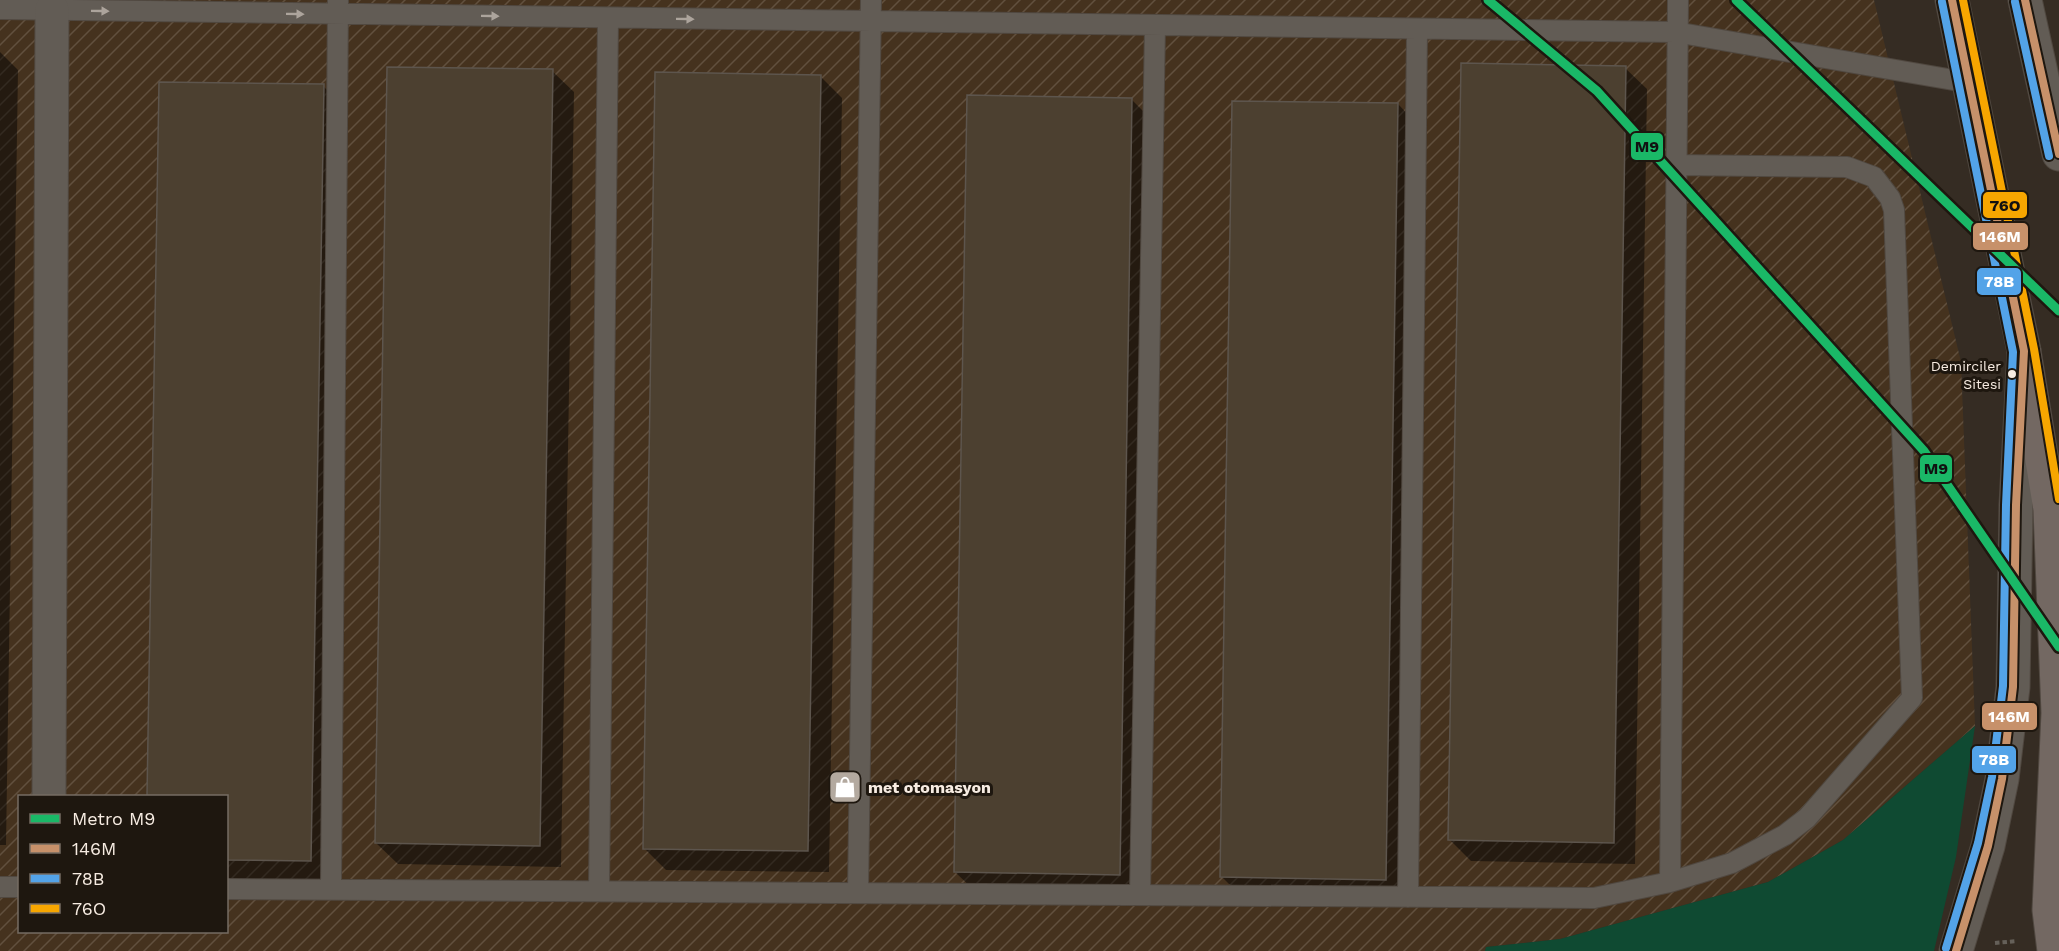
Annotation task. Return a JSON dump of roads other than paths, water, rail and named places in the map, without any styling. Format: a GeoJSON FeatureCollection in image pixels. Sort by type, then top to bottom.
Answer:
{"type":"FeatureCollection","features":[{"type":"Feature","properties":{"kind":"main road"},"geometry":{"type":"LineString","coordinates":[[1952,0],[1971,82],[2024,351],[2050,509],[2059,714],[2049,910],[2052,944]]}},
{"type":"Feature","properties":{"kind":"main road"},"geometry":{"type":"LineString","coordinates":[[2025,0],[2059,154]]}},
{"type":"Feature","properties":{"kind":"main road"},"geometry":{"type":"LineString","coordinates":[[49,795],[52,10]]}},
{"type":"Feature","properties":{"kind":"main road"},"geometry":{"type":"LineString","coordinates":[[1960,941],[1988,846],[2000,790],[2013,687],[2016,506],[2024,351]]}},
{"type":"Feature","properties":{"kind":"lane"},"geometry":{"type":"LineString","coordinates":[[858,893],[871,0]]}},
{"type":"Feature","properties":{"kind":"lane"},"geometry":{"type":"LineString","coordinates":[[1670,882],[1677,0]]}},
{"type":"Feature","properties":{"kind":"lane"},"geometry":{"type":"LineString","coordinates":[[0,9],[338,7],[608,18],[1675,32],[1971,82]]}},
{"type":"Feature","properties":{"kind":"lane"},"geometry":{"type":"LineString","coordinates":[[331,890],[338,7]]}},
{"type":"Feature","properties":{"kind":"lane"},"geometry":{"type":"LineString","coordinates":[[598,891],[608,18]]}},
{"type":"Feature","properties":{"kind":"lane"},"geometry":{"type":"LineString","coordinates":[[1140,895],[1155,26]]}},
{"type":"Feature","properties":{"kind":"lane"},"geometry":{"type":"LineString","coordinates":[[1408,897],[1417,30]]}},
{"type":"Feature","properties":{"kind":"lane"},"geometry":{"type":"LineString","coordinates":[[228,889],[1593,898],[1670,882],[1732,863],[1800,824],[1912,698],[1894,210],[1890,198],[1874,177],[1847,167],[1675,165]]}},
{"type":"Feature","properties":{"kind":"lane"},"geometry":{"type":"LineString","coordinates":[[0,887],[18,887]]}},
{"type":"Feature","properties":{"kind":"metro line","name":"M9"},"geometry":{"type":"LineString","coordinates":[[1488,0],[1597,91],[1924,451],[2059,647]]}},
{"type":"Feature","properties":{"kind":"metro line","name":"M9"},"geometry":{"type":"LineString","coordinates":[[1736,0],[2059,311]]}},
{"type":"Feature","properties":{"kind":"place","name":"Demirciler Sitesi"},"geometry":{"type":"Point","coordinates":[2012,374]}},
{"type":"Feature","properties":{"kind":"place","name":"met otomasyon"},"geometry":{"type":"Point","coordinates":[845,787]}}]}
